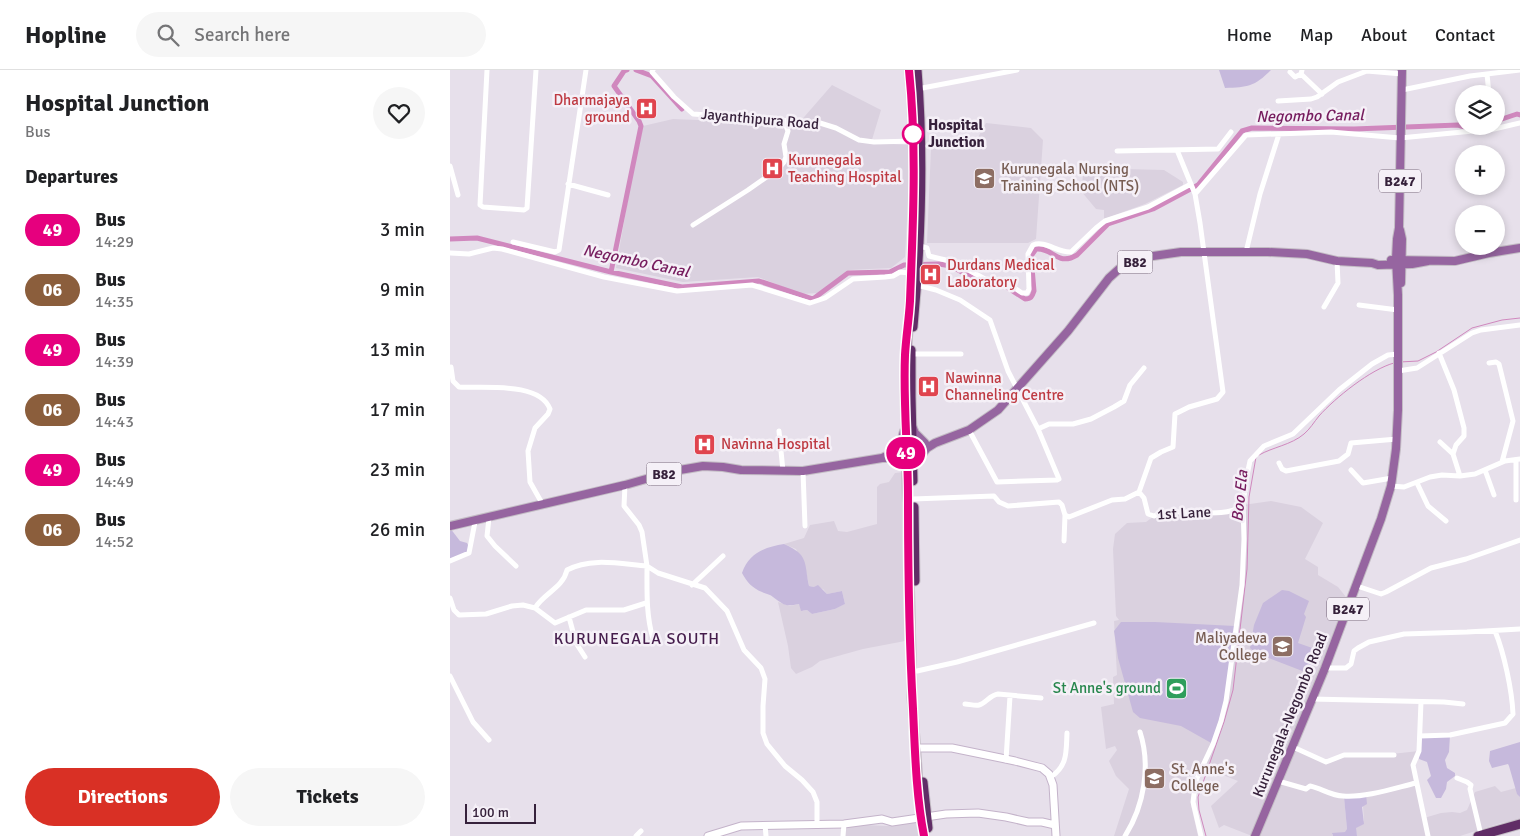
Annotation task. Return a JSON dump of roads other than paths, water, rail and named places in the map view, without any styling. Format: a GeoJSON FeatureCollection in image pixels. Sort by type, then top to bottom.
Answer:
{"type":"FeatureCollection","features":[{"type":"Feature","properties":{"kind":"highway"},"geometry":{"type":"LineString","coordinates":[[908,70],[915,89]]}},
{"type":"Feature","properties":{"kind":"highway"},"geometry":{"type":"LineString","coordinates":[[917,70],[915,89],[917,141],[916,252],[905,354],[910,467],[914,499],[917,747]]}},
{"type":"Feature","properties":{"kind":"highway"},"geometry":{"type":"LineString","coordinates":[[916,252],[917,141]]}},
{"type":"Feature","properties":{"kind":"highway"},"geometry":{"type":"LineString","coordinates":[[908,427],[911,354],[917,285],[914,271]]}},
{"type":"Feature","properties":{"kind":"highway"},"geometry":{"type":"LineString","coordinates":[[910,467],[908,483],[909,621],[924,836]]}},
{"type":"Feature","properties":{"kind":"highway"},"geometry":{"type":"LineString","coordinates":[[923,817],[930,836]]}},
{"type":"Feature","properties":{"kind":"highway"},"geometry":{"type":"LineString","coordinates":[[1480,836],[1520,824]]}},
{"type":"Feature","properties":{"kind":"main road","name":"B247"},"geometry":{"type":"LineString","coordinates":[[1398,371],[1398,294],[1402,239],[1399,228],[1402,72]]}},
{"type":"Feature","properties":{"kind":"main road","name":"B82"},"geometry":{"type":"LineString","coordinates":[[450,526],[475,522],[674,471],[703,466],[723,466],[741,470],[803,471],[882,458],[926,446],[969,430],[998,410],[1018,389],[1068,331],[1109,278],[1120,269],[1146,257],[1160,254],[1246,252],[1308,254],[1337,261],[1372,263],[1378,260],[1399,262],[1455,261],[1520,248]]}},
{"type":"Feature","properties":{"kind":"main road","name":"Kurunegala-Negombo Road"},"geometry":{"type":"LineString","coordinates":[[1255,836],[1325,668],[1381,519],[1391,486],[1397,439],[1398,371]]}},
{"type":"Feature","properties":{"kind":"main road"},"geometry":{"type":"LineString","coordinates":[[908,427],[926,446],[910,467],[893,455],[908,427]]}},
{"type":"Feature","properties":{"kind":"street"},"geometry":{"type":"LineString","coordinates":[[487,70],[480,205],[483,208],[524,210],[527,208],[536,70]]}},
{"type":"Feature","properties":{"kind":"street"},"geometry":{"type":"LineString","coordinates":[[513,242],[555,252],[559,250],[586,70]]}},
{"type":"Feature","properties":{"kind":"street"},"geometry":{"type":"LineString","coordinates":[[915,89],[1017,70]]}},
{"type":"Feature","properties":{"kind":"street"},"geometry":{"type":"LineString","coordinates":[[1278,102],[1310,99],[1322,94],[1338,82],[1367,70],[1402,72]]}},
{"type":"Feature","properties":{"kind":"street"},"geometry":{"type":"LineString","coordinates":[[1402,90],[1470,76],[1520,70]]}},
{"type":"Feature","properties":{"kind":"street","name":"Jayanthipura Road"},"geometry":{"type":"LineString","coordinates":[[651,71],[674,97],[693,114],[820,123],[836,128],[859,140],[874,142],[917,141]]}},
{"type":"Feature","properties":{"kind":"street"},"geometry":{"type":"LineString","coordinates":[[1290,72],[1295,77],[1302,72],[1322,94]]}},
{"type":"Feature","properties":{"kind":"street"},"geometry":{"type":"LineString","coordinates":[[1486,74],[1488,85]]}},
{"type":"Feature","properties":{"kind":"street"},"geometry":{"type":"LineString","coordinates":[[693,224],[778,169],[786,157],[784,144],[788,132],[784,121]]}},
{"type":"Feature","properties":{"kind":"street"},"geometry":{"type":"LineString","coordinates":[[1195,194],[1246,135],[1332,132],[1401,137],[1494,129],[1520,123]]}},
{"type":"Feature","properties":{"kind":"street"},"geometry":{"type":"LineString","coordinates":[[1117,151],[1218,149],[1231,132]]}},
{"type":"Feature","properties":{"kind":"street"},"geometry":{"type":"LineString","coordinates":[[1246,252],[1260,194],[1279,134]]}},
{"type":"Feature","properties":{"kind":"street"},"geometry":{"type":"LineString","coordinates":[[1065,515],[1069,517],[1112,500],[1125,499],[1139,492],[1152,458],[1173,447],[1175,414],[1189,407],[1217,399],[1223,392],[1195,194],[1177,150]]}},
{"type":"Feature","properties":{"kind":"street"},"geometry":{"type":"LineString","coordinates":[[450,166],[458,195]]}},
{"type":"Feature","properties":{"kind":"street"},"geometry":{"type":"LineString","coordinates":[[568,184],[608,195]]}},
{"type":"Feature","properties":{"kind":"street"},"geometry":{"type":"LineString","coordinates":[[916,252],[927,248],[929,256],[954,262],[985,280],[1004,281],[1022,293],[1027,293],[1029,289],[1028,254],[1033,246],[1040,244],[1062,252],[1071,252],[1105,221],[1148,207],[1191,184]]}},
{"type":"Feature","properties":{"kind":"street"},"geometry":{"type":"LineString","coordinates":[[450,253],[469,254],[493,248],[502,249],[604,277],[677,291],[752,286],[810,303],[826,298],[853,279],[886,277],[900,272],[914,271]]}},
{"type":"Feature","properties":{"kind":"street"},"geometry":{"type":"LineString","coordinates":[[1324,307],[1338,283],[1337,261]]}},
{"type":"Feature","properties":{"kind":"street"},"geometry":{"type":"LineString","coordinates":[[917,285],[936,290],[960,300],[990,320],[1008,371],[1038,429],[1059,479],[997,482],[969,430]]}},
{"type":"Feature","properties":{"kind":"street"},"geometry":{"type":"LineString","coordinates":[[1359,305],[1398,310]]}},
{"type":"Feature","properties":{"kind":"street"},"geometry":{"type":"LineString","coordinates":[[1398,371],[1417,368],[1472,332],[1520,325]]}},
{"type":"Feature","properties":{"kind":"street"},"geometry":{"type":"LineString","coordinates":[[1439,353],[1454,390],[1464,428],[1464,436],[1456,445],[1453,454]]}},
{"type":"Feature","properties":{"kind":"street"},"geometry":{"type":"LineString","coordinates":[[911,354],[962,354]]}},
{"type":"Feature","properties":{"kind":"street"},"geometry":{"type":"LineString","coordinates":[[1201,836],[1193,802],[1194,794],[1198,778],[1221,721],[1226,701],[1242,585],[1243,504],[1250,461],[1264,446],[1293,434],[1339,390],[1372,364],[1388,356],[1398,356]]}},
{"type":"Feature","properties":{"kind":"street"},"geometry":{"type":"LineString","coordinates":[[1489,363],[1496,362],[1499,364],[1513,421],[1502,462]]}},
{"type":"Feature","properties":{"kind":"street"},"geometry":{"type":"LineString","coordinates":[[451,367],[453,381],[459,387],[511,388],[539,395],[547,403],[550,409],[548,414],[535,428],[528,451],[530,482],[543,505]]}},
{"type":"Feature","properties":{"kind":"street"},"geometry":{"type":"LineString","coordinates":[[1038,429],[1049,424],[1073,424],[1091,419],[1114,407],[1124,400],[1130,385],[1144,368]]}},
{"type":"Feature","properties":{"kind":"street"},"geometry":{"type":"LineString","coordinates":[[779,431],[783,471]]}},
{"type":"Feature","properties":{"kind":"street"},"geometry":{"type":"LineString","coordinates":[[1279,463],[1282,469],[1286,471],[1339,461],[1348,454],[1351,443],[1397,439]]}},
{"type":"Feature","properties":{"kind":"street"},"geometry":{"type":"LineString","coordinates":[[1440,442],[1453,454],[1460,476]]}},
{"type":"Feature","properties":{"kind":"street"},"geometry":{"type":"LineString","coordinates":[[1391,486],[1404,487],[1436,476],[1475,474],[1502,462],[1518,459],[1516,500]]}},
{"type":"Feature","properties":{"kind":"street"},"geometry":{"type":"LineString","coordinates":[[1351,470],[1364,483],[1392,478]]}},
{"type":"Feature","properties":{"kind":"street"},"geometry":{"type":"LineString","coordinates":[[1485,470],[1494,495]]}},
{"type":"Feature","properties":{"kind":"street"},"geometry":{"type":"LineString","coordinates":[[803,471],[804,526]]}},
{"type":"Feature","properties":{"kind":"street"},"geometry":{"type":"LineString","coordinates":[[1417,483],[1428,506],[1446,521]]}},
{"type":"Feature","properties":{"kind":"street"},"geometry":{"type":"LineString","coordinates":[[625,485],[624,506],[640,525],[642,532],[647,566],[646,602],[648,623],[653,640]]}},
{"type":"Feature","properties":{"kind":"street","name":"1st Lane"},"geometry":{"type":"LineString","coordinates":[[1139,492],[1144,498],[1150,516],[1163,512],[1222,512],[1239,508],[1243,504]]}},
{"type":"Feature","properties":{"kind":"street"},"geometry":{"type":"LineString","coordinates":[[914,499],[994,496],[999,502],[1008,506],[1059,502],[1065,515],[1064,541]]}},
{"type":"Feature","properties":{"kind":"street"},"geometry":{"type":"LineString","coordinates":[[490,518],[487,536],[516,566]]}},
{"type":"Feature","properties":{"kind":"street"},"geometry":{"type":"LineString","coordinates":[[450,561],[469,554],[475,522]]}},
{"type":"Feature","properties":{"kind":"street"},"geometry":{"type":"LineString","coordinates":[[1356,586],[1381,594],[1431,568],[1466,559],[1520,540]]}},
{"type":"Feature","properties":{"kind":"street"},"geometry":{"type":"LineString","coordinates":[[692,584],[723,556]]}},
{"type":"Feature","properties":{"kind":"street"},"geometry":{"type":"LineString","coordinates":[[535,608],[538,603],[561,584],[566,577],[567,570],[589,563],[647,566],[658,573],[705,588],[727,611],[744,650],[761,668],[766,679],[763,706],[763,734],[767,744],[785,766],[813,792],[817,802],[817,825]]}},
{"type":"Feature","properties":{"kind":"street"},"geometry":{"type":"LineString","coordinates":[[450,598],[454,610],[459,615],[486,614],[512,606],[523,605],[535,608],[555,623],[586,610],[624,610],[646,602]]}},
{"type":"Feature","properties":{"kind":"street"},"geometry":{"type":"LineString","coordinates":[[569,616],[576,643],[585,657]]}},
{"type":"Feature","properties":{"kind":"street"},"geometry":{"type":"LineString","coordinates":[[917,671],[957,662],[1094,623]]}},
{"type":"Feature","properties":{"kind":"street"},"geometry":{"type":"LineString","coordinates":[[1325,668],[1346,668],[1351,664],[1354,652],[1358,648],[1369,642],[1404,634],[1520,629]]}},
{"type":"Feature","properties":{"kind":"street"},"geometry":{"type":"LineString","coordinates":[[1420,736],[1450,735],[1505,723],[1513,714],[1500,644],[1495,631]]}},
{"type":"Feature","properties":{"kind":"street"},"geometry":{"type":"LineString","coordinates":[[450,676],[473,722],[489,740]]}},
{"type":"Feature","properties":{"kind":"street"},"geometry":{"type":"LineString","coordinates":[[965,704],[982,704],[994,694],[1040,698]]}},
{"type":"Feature","properties":{"kind":"street"},"geometry":{"type":"LineString","coordinates":[[1006,760],[1010,696]]}},
{"type":"Feature","properties":{"kind":"street"},"geometry":{"type":"LineString","coordinates":[[1311,699],[1463,704]]}},
{"type":"Feature","properties":{"kind":"street"},"geometry":{"type":"LineString","coordinates":[[1421,702],[1419,751],[1413,765],[1428,836]]}},
{"type":"Feature","properties":{"kind":"street"},"geometry":{"type":"LineString","coordinates":[[1125,836],[1140,802],[1146,772],[1143,741],[1140,732]]}},
{"type":"Feature","properties":{"kind":"street"},"geometry":{"type":"LineString","coordinates":[[1050,777],[1059,771],[1065,760],[1067,733]]}},
{"type":"Feature","properties":{"kind":"street"},"geometry":{"type":"LineString","coordinates":[[917,747],[952,748],[1042,768],[1050,777],[1054,794],[1056,836]]}},
{"type":"Feature","properties":{"kind":"street"},"geometry":{"type":"LineString","coordinates":[[1293,747],[1326,762],[1344,755],[1394,755]]}},
{"type":"Feature","properties":{"kind":"street"},"geometry":{"type":"LineString","coordinates":[[1457,778],[1470,785],[1480,836]]}},
{"type":"Feature","properties":{"kind":"street"},"geometry":{"type":"LineString","coordinates":[[1278,781],[1306,789],[1310,786],[1316,787],[1321,791],[1344,797],[1373,793],[1416,783]]}},
{"type":"Feature","properties":{"kind":"street"},"geometry":{"type":"LineString","coordinates":[[708,836],[741,826],[765,824],[844,824],[882,820],[892,822],[978,812],[1028,822],[1042,822],[1055,825]]}},
{"type":"Feature","properties":{"kind":"street"},"geometry":{"type":"LineString","coordinates":[[765,824],[766,836]]}},
{"type":"Feature","properties":{"kind":"street"},"geometry":{"type":"LineString","coordinates":[[843,836],[844,824]]}},
{"type":"Feature","properties":{"kind":"street"},"geometry":{"type":"LineString","coordinates":[[636,836],[641,831]]}},
{"type":"Feature","properties":{"kind":"waterway"},"geometry":{"type":"LineString","coordinates":[[611,272],[641,126],[614,86],[624,71],[627,70]]}},
{"type":"Feature","properties":{"kind":"waterway"},"geometry":{"type":"LineString","coordinates":[[636,70],[652,76],[682,109]]}},
{"type":"Feature","properties":{"kind":"waterway","name":"Negombo Canal"},"geometry":{"type":"LineString","coordinates":[[1505,118],[1517,114],[1520,115]]}},
{"type":"Feature","properties":{"kind":"waterway","name":"Negombo Canal"},"geometry":{"type":"LineString","coordinates":[[450,239],[477,238],[611,272],[682,287],[759,281],[813,299],[848,273],[890,272],[904,265],[939,264],[951,266],[980,282],[1002,284],[1027,299],[1031,297],[1034,291],[1031,256],[1036,249],[1042,249],[1065,259],[1077,255],[1108,224],[1153,209],[1198,185],[1242,131],[1252,128],[1354,129],[1455,125]]}},
{"type":"Feature","properties":{"kind":"waterway","name":"Boo Ela"},"geometry":{"type":"LineString","coordinates":[[1400,362],[1418,361],[1436,352],[1472,328],[1502,320],[1520,318]]}},
{"type":"Feature","properties":{"kind":"waterway","name":"Boo Ela"},"geometry":{"type":"LineString","coordinates":[[1259,455],[1299,438],[1344,393],[1375,371],[1394,363]]}},
{"type":"Feature","properties":{"kind":"waterway","name":"Boo Ela"},"geometry":{"type":"LineString","coordinates":[[1206,836],[1199,810],[1198,797],[1233,690],[1247,569],[1249,497],[1256,457]]}},
{"type":"Feature","properties":{"kind":"place","name":"Dharmajaya ground"},"geometry":{"type":"Point","coordinates":[646,109]}},
{"type":"Feature","properties":{"kind":"place","name":"Hospital Junction"},"geometry":{"type":"Point","coordinates":[913,134]}},
{"type":"Feature","properties":{"kind":"place","name":"Kurunegala Teaching Hospital"},"geometry":{"type":"Point","coordinates":[772,169]}},
{"type":"Feature","properties":{"kind":"place","name":"Kurunegala Nursing Training School (NTS)"},"geometry":{"type":"Point","coordinates":[985,178]}},
{"type":"Feature","properties":{"kind":"place","name":"Durdans Medical Laboratory"},"geometry":{"type":"Point","coordinates":[931,274]}},
{"type":"Feature","properties":{"kind":"place","name":"Nawinna Channeling Centre"},"geometry":{"type":"Point","coordinates":[929,387]}},
{"type":"Feature","properties":{"kind":"place","name":"Navinna Hospital"},"geometry":{"type":"Point","coordinates":[705,444]}},
{"type":"Feature","properties":{"kind":"place","name":"Maliyadeva College"},"geometry":{"type":"Point","coordinates":[1283,647]}},
{"type":"Feature","properties":{"kind":"place","name":"St Anne's ground"},"geometry":{"type":"Point","coordinates":[1177,688]}},
{"type":"Feature","properties":{"kind":"place","name":"St. Anne's College"},"geometry":{"type":"Point","coordinates":[1155,778]}},
{"type":"Feature","properties":{"kind":"district","name":"KURUNEGALA SOUTH"},"geometry":{"type":"Point","coordinates":[637,639]}}]}
